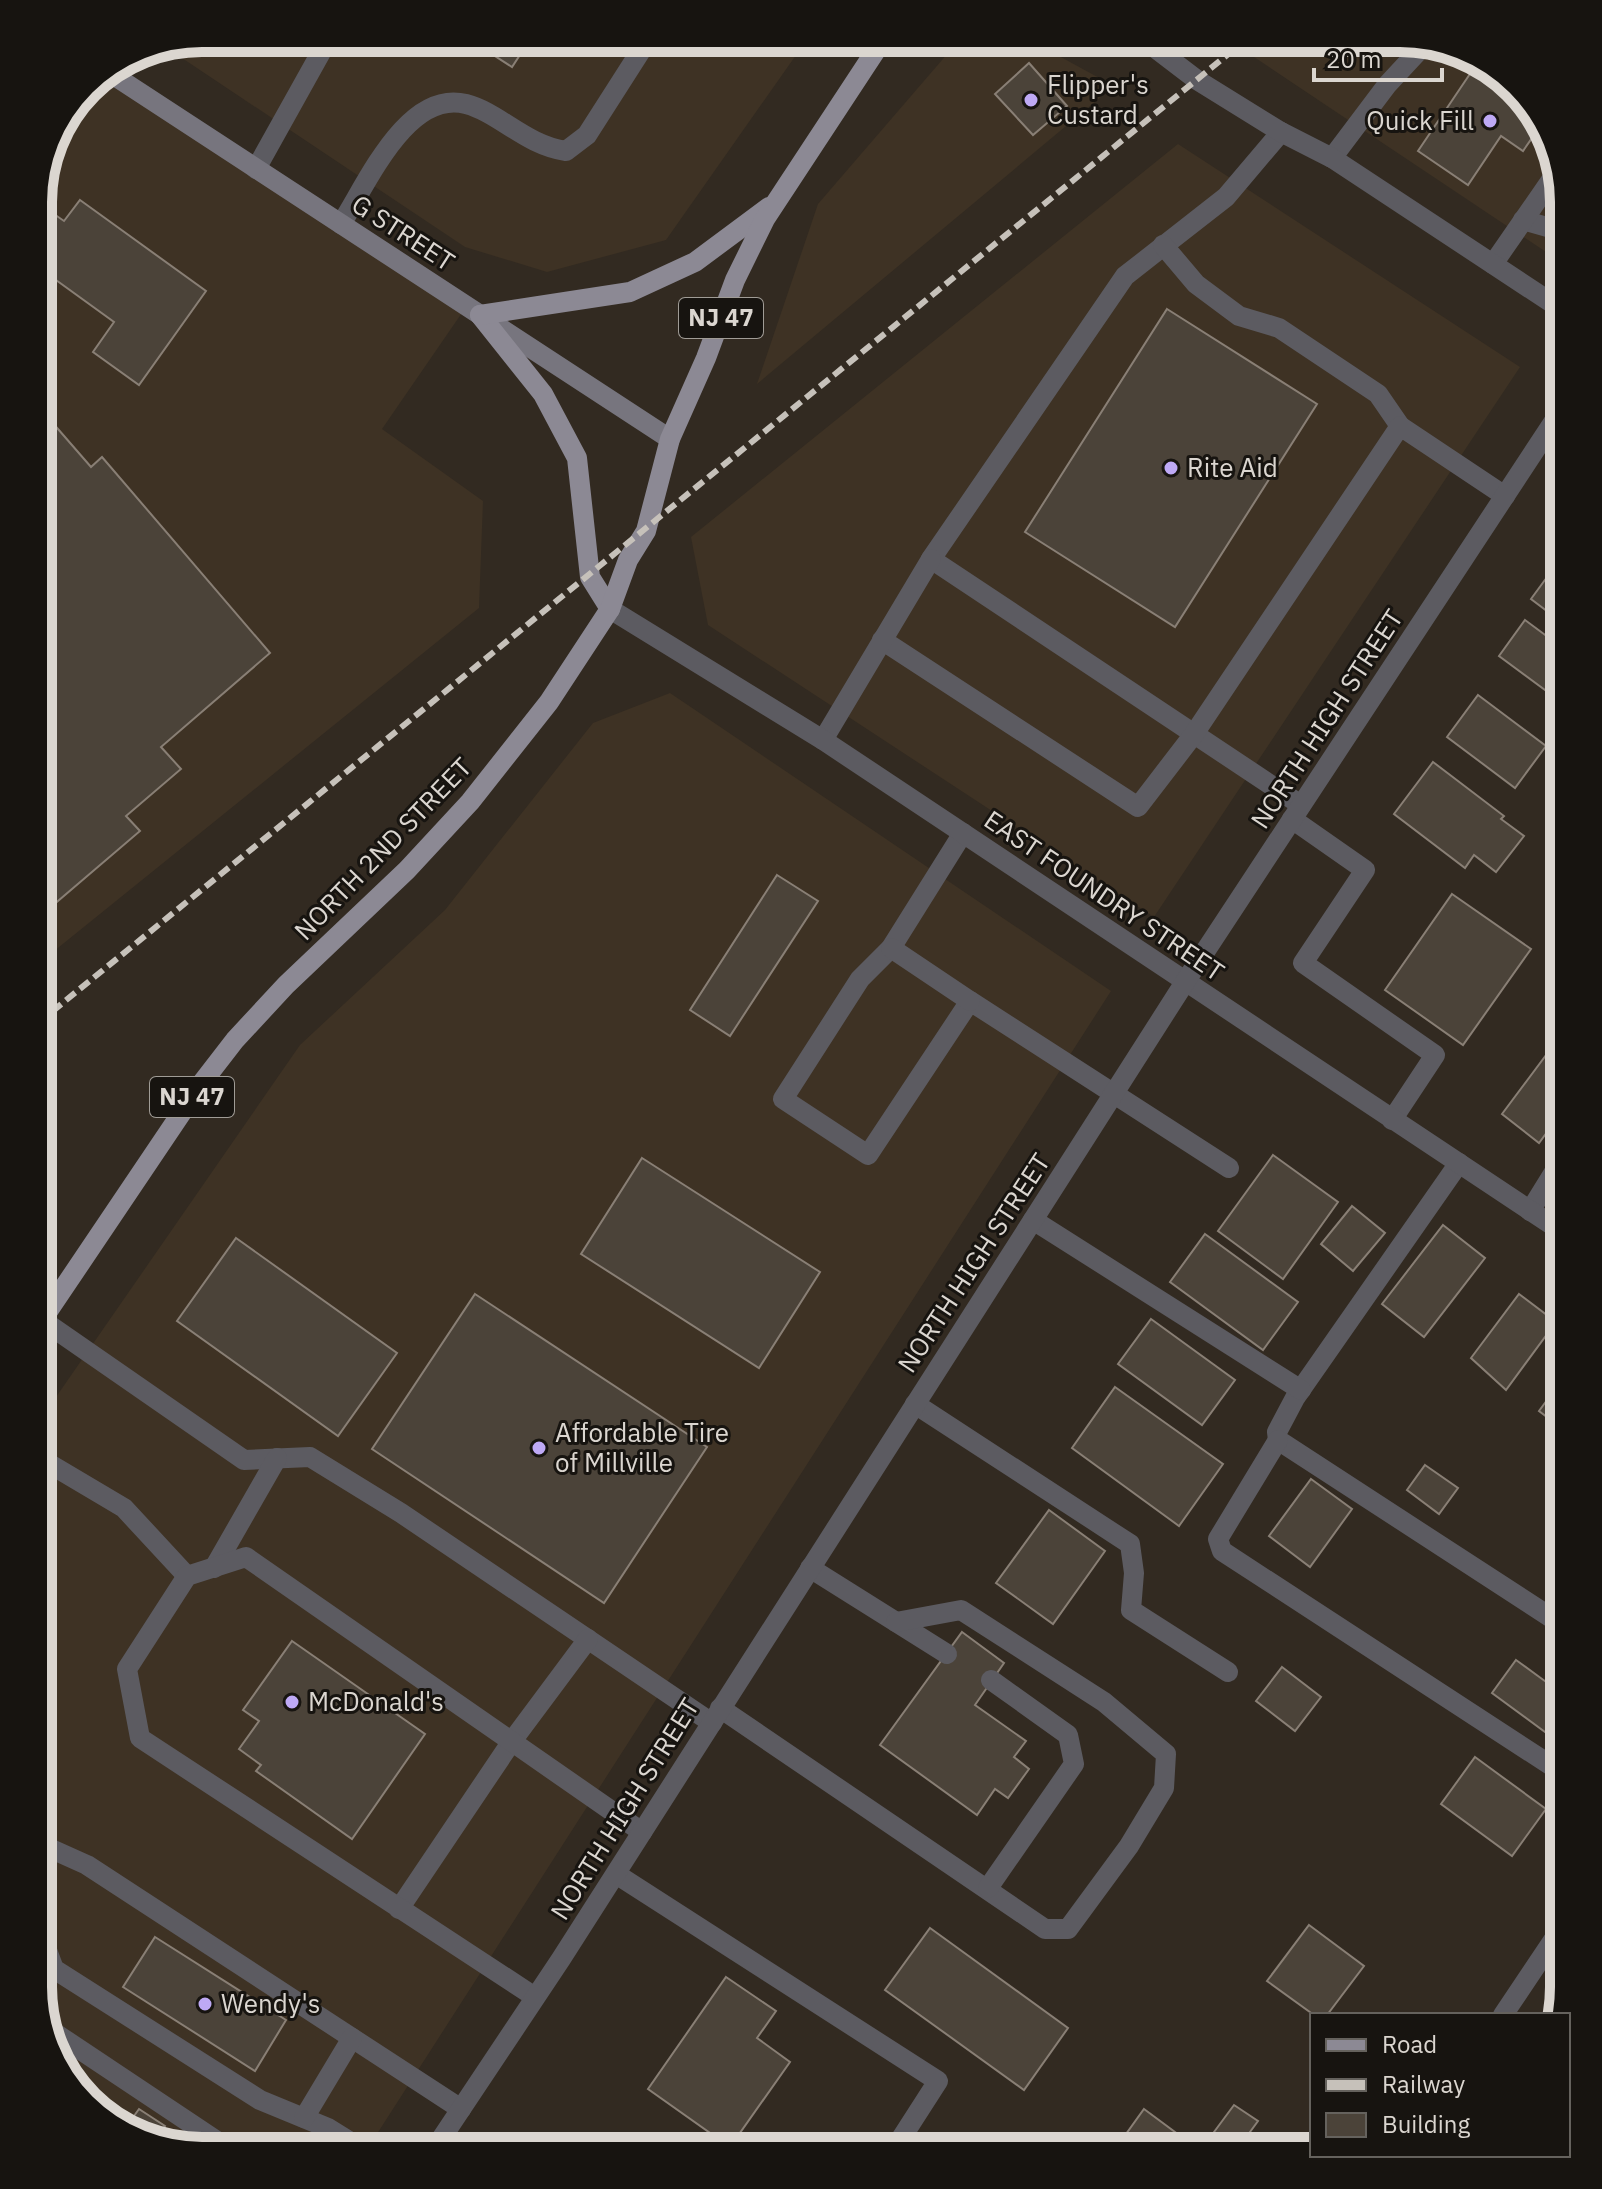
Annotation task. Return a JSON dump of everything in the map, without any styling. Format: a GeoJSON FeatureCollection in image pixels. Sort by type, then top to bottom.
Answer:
{"type":"FeatureCollection","features":[{"type":"Feature","properties":{"kind":"main road","name":"NORTH 2ND STREET"},"geometry":{"type":"LineString","coordinates":[[52,1305],[201,1084],[235,1040],[286,985],[407,870],[470,802],[549,702],[610,609],[628,560],[646,531],[670,439],[706,358],[735,280],[777,200],[875,52]]}},
{"type":"Feature","properties":{"kind":"main road","name":"G STREET"},"geometry":{"type":"LineString","coordinates":[[118,78],[670,439]]}},
{"type":"Feature","properties":{"kind":"main road"},"geometry":{"type":"LineString","coordinates":[[610,609],[590,577],[577,458],[543,394],[480,315],[630,292],[695,262],[777,200]]}},
{"type":"Feature","properties":{"kind":"street"},"geometry":{"type":"LineString","coordinates":[[256,169],[321,52]]}},
{"type":"Feature","properties":{"kind":"street"},"geometry":{"type":"LineString","coordinates":[[341,224],[404,124],[434,105],[466,104],[546,148],[566,151],[587,135],[640,52]]}},
{"type":"Feature","properties":{"kind":"street"},"geometry":{"type":"LineString","coordinates":[[1160,52],[1197,80],[1281,132],[1332,158],[1550,302]]}},
{"type":"Feature","properties":{"kind":"street"},"geometry":{"type":"LineString","coordinates":[[1332,158],[1387,85],[1417,53]]}},
{"type":"Feature","properties":{"kind":"street"},"geometry":{"type":"LineString","coordinates":[[823,740],[931,559],[1125,276],[1226,197],[1281,132]]}},
{"type":"Feature","properties":{"kind":"street"},"geometry":{"type":"LineString","coordinates":[[1493,264],[1549,183]]}},
{"type":"Feature","properties":{"kind":"street"},"geometry":{"type":"LineString","coordinates":[[1523,220],[1550,226]]}},
{"type":"Feature","properties":{"kind":"street"},"geometry":{"type":"LineString","coordinates":[[1163,245],[1196,284],[1239,316],[1279,328],[1378,394],[1400,426],[1505,496]]}},
{"type":"Feature","properties":{"kind":"street"},"geometry":{"type":"LineString","coordinates":[[882,640],[1138,807],[1194,734],[1400,426]]}},
{"type":"Feature","properties":{"kind":"street","name":"NORTH HIGH STREET"},"geometry":{"type":"LineString","coordinates":[[442,2137],[616,1874],[1185,982],[1550,427]]}},
{"type":"Feature","properties":{"kind":"street"},"geometry":{"type":"LineString","coordinates":[[931,559],[1194,734],[1297,812],[1365,870],[1303,963],[1435,1055],[1392,1120]]}},
{"type":"Feature","properties":{"kind":"street","name":"EAST FOUNDRY STREET"},"geometry":{"type":"LineString","coordinates":[[610,609],[823,740],[1550,1224]]}},
{"type":"Feature","properties":{"kind":"street"},"geometry":{"type":"LineString","coordinates":[[963,833],[891,948],[860,979],[783,1099],[868,1155],[970,1001]]}},
{"type":"Feature","properties":{"kind":"street"},"geometry":{"type":"LineString","coordinates":[[891,948],[1229,1168]]}},
{"type":"Feature","properties":{"kind":"street"},"geometry":{"type":"LineString","coordinates":[[1459,1163],[1301,1390],[1277,1432],[1278,1440],[1218,1539],[1222,1551],[1550,1765]]}},
{"type":"Feature","properties":{"kind":"street"},"geometry":{"type":"LineString","coordinates":[[1530,1211],[1550,1179]]}},
{"type":"Feature","properties":{"kind":"street"},"geometry":{"type":"LineString","coordinates":[[1033,1220],[1301,1390]]}},
{"type":"Feature","properties":{"kind":"street"},"geometry":{"type":"LineString","coordinates":[[52,1331],[244,1460],[310,1457],[401,1513],[588,1639],[716,1715],[988,1888],[1045,1929],[1068,1929],[1129,1846],[1164,1788],[1166,1754],[1104,1702],[961,1610],[896,1622]]}},
{"type":"Feature","properties":{"kind":"street"},"geometry":{"type":"LineString","coordinates":[[915,1404],[1130,1544],[1134,1573],[1131,1610],[1228,1672]]}},
{"type":"Feature","properties":{"kind":"street"},"geometry":{"type":"LineString","coordinates":[[1278,1440],[1550,1617]]}},
{"type":"Feature","properties":{"kind":"street"},"geometry":{"type":"LineString","coordinates":[[214,1568],[277,1458]]}},
{"type":"Feature","properties":{"kind":"street"},"geometry":{"type":"LineString","coordinates":[[52,1465],[124,1508],[187,1576]]}},
{"type":"Feature","properties":{"kind":"street"},"geometry":{"type":"LineString","coordinates":[[535,1997],[140,1738],[127,1669],[187,1576],[246,1557],[642,1832]]}},
{"type":"Feature","properties":{"kind":"street"},"geometry":{"type":"LineString","coordinates":[[810,1568],[947,1654]]}},
{"type":"Feature","properties":{"kind":"street"},"geometry":{"type":"LineString","coordinates":[[399,1909],[512,1741],[588,1639]]}},
{"type":"Feature","properties":{"kind":"street"},"geometry":{"type":"LineString","coordinates":[[988,1888],[1074,1764],[1068,1735],[991,1680]]}},
{"type":"Feature","properties":{"kind":"street"},"geometry":{"type":"LineString","coordinates":[[52,1849],[87,1865],[461,2109]]}},
{"type":"Feature","properties":{"kind":"street"},"geometry":{"type":"LineString","coordinates":[[616,1874],[938,2081],[902,2137]]}},
{"type":"Feature","properties":{"kind":"street"},"geometry":{"type":"LineString","coordinates":[[1504,2013],[1550,1945]]}},
{"type":"Feature","properties":{"kind":"street"},"geometry":{"type":"LineString","coordinates":[[52,1964],[54,1969],[260,2100],[342,2137]]}},
{"type":"Feature","properties":{"kind":"street"},"geometry":{"type":"LineString","coordinates":[[60,2037],[211,2137]]}},
{"type":"Feature","properties":{"kind":"street"},"geometry":{"type":"LineString","coordinates":[[304,2118],[352,2038]]}},
{"type":"Feature","properties":{"kind":"shaded area"},"geometry":{"type":"Polygon","coordinates":[[[798,52],[666,240],[547,272],[465,247],[177,54],[798,52]]]}},
{"type":"Feature","properties":{"kind":"shaded area"},"geometry":{"type":"Polygon","coordinates":[[[949,52],[1052,52],[1114,86],[757,384],[818,204],[949,52]]]}},
{"type":"Feature","properties":{"kind":"shaded area"},"geometry":{"type":"Polygon","coordinates":[[[1260,52],[1410,52],[1439,57],[1475,72],[1506,96],[1539,144],[1549,182],[1550,255],[1254,57],[1260,52]]]}},
{"type":"Feature","properties":{"kind":"shaded area"},"geometry":{"type":"Polygon","coordinates":[[[117,78],[466,307],[382,429],[483,501],[479,608],[52,953],[52,192],[57,163],[67,136],[89,103],[117,78]]]}},
{"type":"Feature","properties":{"kind":"shaded area"},"geometry":{"type":"Polygon","coordinates":[[[1178,144],[1520,367],[1154,917],[708,625],[691,537],[1178,144]]]}},
{"type":"Feature","properties":{"kind":"shaded area"},"geometry":{"type":"Polygon","coordinates":[[[670,693],[1111,991],[375,2137],[192,2137],[144,2126],[111,2106],[83,2078],[63,2045],[53,2007],[52,1403],[300,1045],[445,910],[593,723],[670,693]]]}},
{"type":"Feature","properties":{"kind":"building"},"geometry":{"type":"Polygon","coordinates":[[[489,52],[522,52],[512,67],[489,52]]]}},
{"type":"Feature","properties":{"kind":"building","name":"Flipper's Custard"},"geometry":{"type":"Polygon","coordinates":[[[1029,63],[1067,106],[1033,135],[995,94],[1029,63]]]}},
{"type":"Feature","properties":{"kind":"building","name":"Quick Fill"},"geometry":{"type":"Polygon","coordinates":[[[1472,71],[1506,96],[1534,135],[1523,151],[1501,136],[1468,185],[1418,151],[1472,71]]]}},
{"type":"Feature","properties":{"kind":"building"},"geometry":{"type":"Polygon","coordinates":[[[80,200],[206,291],[139,385],[93,352],[114,322],[52,277],[52,213],[64,221],[80,200]]]}},
{"type":"Feature","properties":{"kind":"building","name":"Rite Aid"},"geometry":{"type":"Polygon","coordinates":[[[1167,309],[1317,404],[1175,627],[1025,532],[1167,309]]]}},
{"type":"Feature","properties":{"kind":"building"},"geometry":{"type":"Polygon","coordinates":[[[52,422],[91,467],[102,457],[270,653],[161,747],[181,769],[126,816],[140,831],[52,906],[52,422]]]}},
{"type":"Feature","properties":{"kind":"building"},"geometry":{"type":"Polygon","coordinates":[[[1550,573],[1550,613],[1531,599],[1550,573]]]}},
{"type":"Feature","properties":{"kind":"building"},"geometry":{"type":"Polygon","coordinates":[[[1525,620],[1550,639],[1550,694],[1499,656],[1525,620]]]}},
{"type":"Feature","properties":{"kind":"building"},"geometry":{"type":"Polygon","coordinates":[[[1478,695],[1546,746],[1515,788],[1447,737],[1478,695]]]}},
{"type":"Feature","properties":{"kind":"building"},"geometry":{"type":"Polygon","coordinates":[[[1433,762],[1504,816],[1501,819],[1524,836],[1496,872],[1474,855],[1465,868],[1394,814],[1433,762]]]}},
{"type":"Feature","properties":{"kind":"building"},"geometry":{"type":"Polygon","coordinates":[[[777,875],[818,901],[730,1036],[690,1010],[777,875]]]}},
{"type":"Feature","properties":{"kind":"building"},"geometry":{"type":"Polygon","coordinates":[[[1452,894],[1531,949],[1463,1045],[1385,990],[1452,894]]]}},
{"type":"Feature","properties":{"kind":"building"},"geometry":{"type":"Polygon","coordinates":[[[1550,1050],[1550,1128],[1539,1143],[1502,1114],[1550,1050]]]}},
{"type":"Feature","properties":{"kind":"building"},"geometry":{"type":"Polygon","coordinates":[[[1273,1155],[1338,1202],[1283,1279],[1218,1231],[1273,1155]]]}},
{"type":"Feature","properties":{"kind":"building"},"geometry":{"type":"Polygon","coordinates":[[[642,1158],[820,1272],[759,1368],[581,1254],[642,1158]]]}},
{"type":"Feature","properties":{"kind":"building"},"geometry":{"type":"Polygon","coordinates":[[[1352,1206],[1385,1233],[1353,1271],[1321,1244],[1352,1206]]]}},
{"type":"Feature","properties":{"kind":"building"},"geometry":{"type":"Polygon","coordinates":[[[1443,1225],[1485,1258],[1424,1337],[1382,1304],[1443,1225]]]}},
{"type":"Feature","properties":{"kind":"building"},"geometry":{"type":"Polygon","coordinates":[[[1205,1234],[1298,1302],[1263,1350],[1170,1282],[1205,1234]]]}},
{"type":"Feature","properties":{"kind":"building"},"geometry":{"type":"Polygon","coordinates":[[[236,1238],[397,1353],[338,1436],[177,1321],[236,1238]]]}},
{"type":"Feature","properties":{"kind":"building","name":"Affordable Tire of Millville"},"geometry":{"type":"Polygon","coordinates":[[[475,1294],[707,1447],[604,1603],[372,1449],[475,1294]]]}},
{"type":"Feature","properties":{"kind":"building"},"geometry":{"type":"Polygon","coordinates":[[[1519,1294],[1550,1317],[1550,1330],[1506,1390],[1471,1358],[1519,1294]]]}},
{"type":"Feature","properties":{"kind":"building"},"geometry":{"type":"Polygon","coordinates":[[[1151,1319],[1235,1380],[1202,1425],[1118,1364],[1151,1319]]]}},
{"type":"Feature","properties":{"kind":"building"},"geometry":{"type":"Polygon","coordinates":[[[1115,1387],[1223,1464],[1179,1526],[1072,1448],[1115,1387]]]}},
{"type":"Feature","properties":{"kind":"building"},"geometry":{"type":"Polygon","coordinates":[[[1550,1396],[1550,1419],[1539,1411],[1550,1396]]]}},
{"type":"Feature","properties":{"kind":"building"},"geometry":{"type":"Polygon","coordinates":[[[1425,1465],[1458,1488],[1439,1514],[1407,1490],[1425,1465]]]}},
{"type":"Feature","properties":{"kind":"building"},"geometry":{"type":"Polygon","coordinates":[[[1311,1479],[1352,1509],[1310,1567],[1269,1536],[1311,1479]]]}},
{"type":"Feature","properties":{"kind":"building"},"geometry":{"type":"Polygon","coordinates":[[[1049,1510],[1105,1551],[1053,1624],[996,1583],[1049,1510]]]}},
{"type":"Feature","properties":{"kind":"building"},"geometry":{"type":"Polygon","coordinates":[[[962,1632],[1004,1663],[975,1705],[1026,1741],[1014,1757],[1029,1769],[1008,1798],[995,1789],[977,1815],[880,1745],[962,1632]]]}},
{"type":"Feature","properties":{"kind":"building"},"geometry":{"type":"Polygon","coordinates":[[[292,1641],[425,1734],[352,1839],[256,1771],[261,1765],[239,1749],[259,1721],[243,1710],[292,1641]]]}},
{"type":"Feature","properties":{"kind":"building"},"geometry":{"type":"Polygon","coordinates":[[[1516,1660],[1550,1685],[1550,1736],[1492,1693],[1516,1660]]]}},
{"type":"Feature","properties":{"kind":"building"},"geometry":{"type":"Polygon","coordinates":[[[1282,1667],[1321,1697],[1295,1731],[1256,1701],[1282,1667]]]}},
{"type":"Feature","properties":{"kind":"building"},"geometry":{"type":"Polygon","coordinates":[[[1475,1757],[1546,1809],[1512,1856],[1441,1804],[1475,1757]]]}},
{"type":"Feature","properties":{"kind":"building"},"geometry":{"type":"Polygon","coordinates":[[[1309,1925],[1364,1966],[1329,2013],[1311,2013],[1267,1981],[1309,1925]]]}},
{"type":"Feature","properties":{"kind":"building"},"geometry":{"type":"Polygon","coordinates":[[[930,1928],[1068,2028],[1024,2090],[885,1990],[930,1928]]]}},
{"type":"Feature","properties":{"kind":"building","name":"Wendy's"},"geometry":{"type":"Polygon","coordinates":[[[155,1937],[286,2020],[255,2071],[123,1987],[155,1937]]]}},
{"type":"Feature","properties":{"kind":"building"},"geometry":{"type":"Polygon","coordinates":[[[726,1977],[776,2011],[757,2038],[790,2062],[737,2137],[716,2137],[648,2089],[726,1977]]]}},
{"type":"Feature","properties":{"kind":"building"},"geometry":{"type":"Polygon","coordinates":[[[1234,2105],[1258,2121],[1250,2132],[1257,2137],[1210,2137],[1234,2105]]]}},
{"type":"Feature","properties":{"kind":"building"},"geometry":{"type":"Polygon","coordinates":[[[139,2109],[165,2126],[162,2131],[132,2119],[139,2109]]]}},
{"type":"Feature","properties":{"kind":"building"},"geometry":{"type":"Polygon","coordinates":[[[1144,2109],[1182,2137],[1124,2137],[1144,2109]]]}},
{"type":"Feature","properties":{"kind":"railway"},"geometry":{"type":"LineString","coordinates":[[52,1012],[1231,52]]}},
{"type":"Feature","properties":{"kind":"place","name":"Flipper's Custard"},"geometry":{"type":"Point","coordinates":[1031,100]}},
{"type":"Feature","properties":{"kind":"place","name":"Quick Fill"},"geometry":{"type":"Point","coordinates":[1490,121]}},
{"type":"Feature","properties":{"kind":"place","name":"Rite Aid"},"geometry":{"type":"Point","coordinates":[1171,468]}},
{"type":"Feature","properties":{"kind":"place","name":"Affordable Tire of Millville"},"geometry":{"type":"Point","coordinates":[539,1448]}},
{"type":"Feature","properties":{"kind":"place","name":"McDonald's"},"geometry":{"type":"Point","coordinates":[292,1702]}},
{"type":"Feature","properties":{"kind":"place","name":"Wendy's"},"geometry":{"type":"Point","coordinates":[205,2004]}}]}
